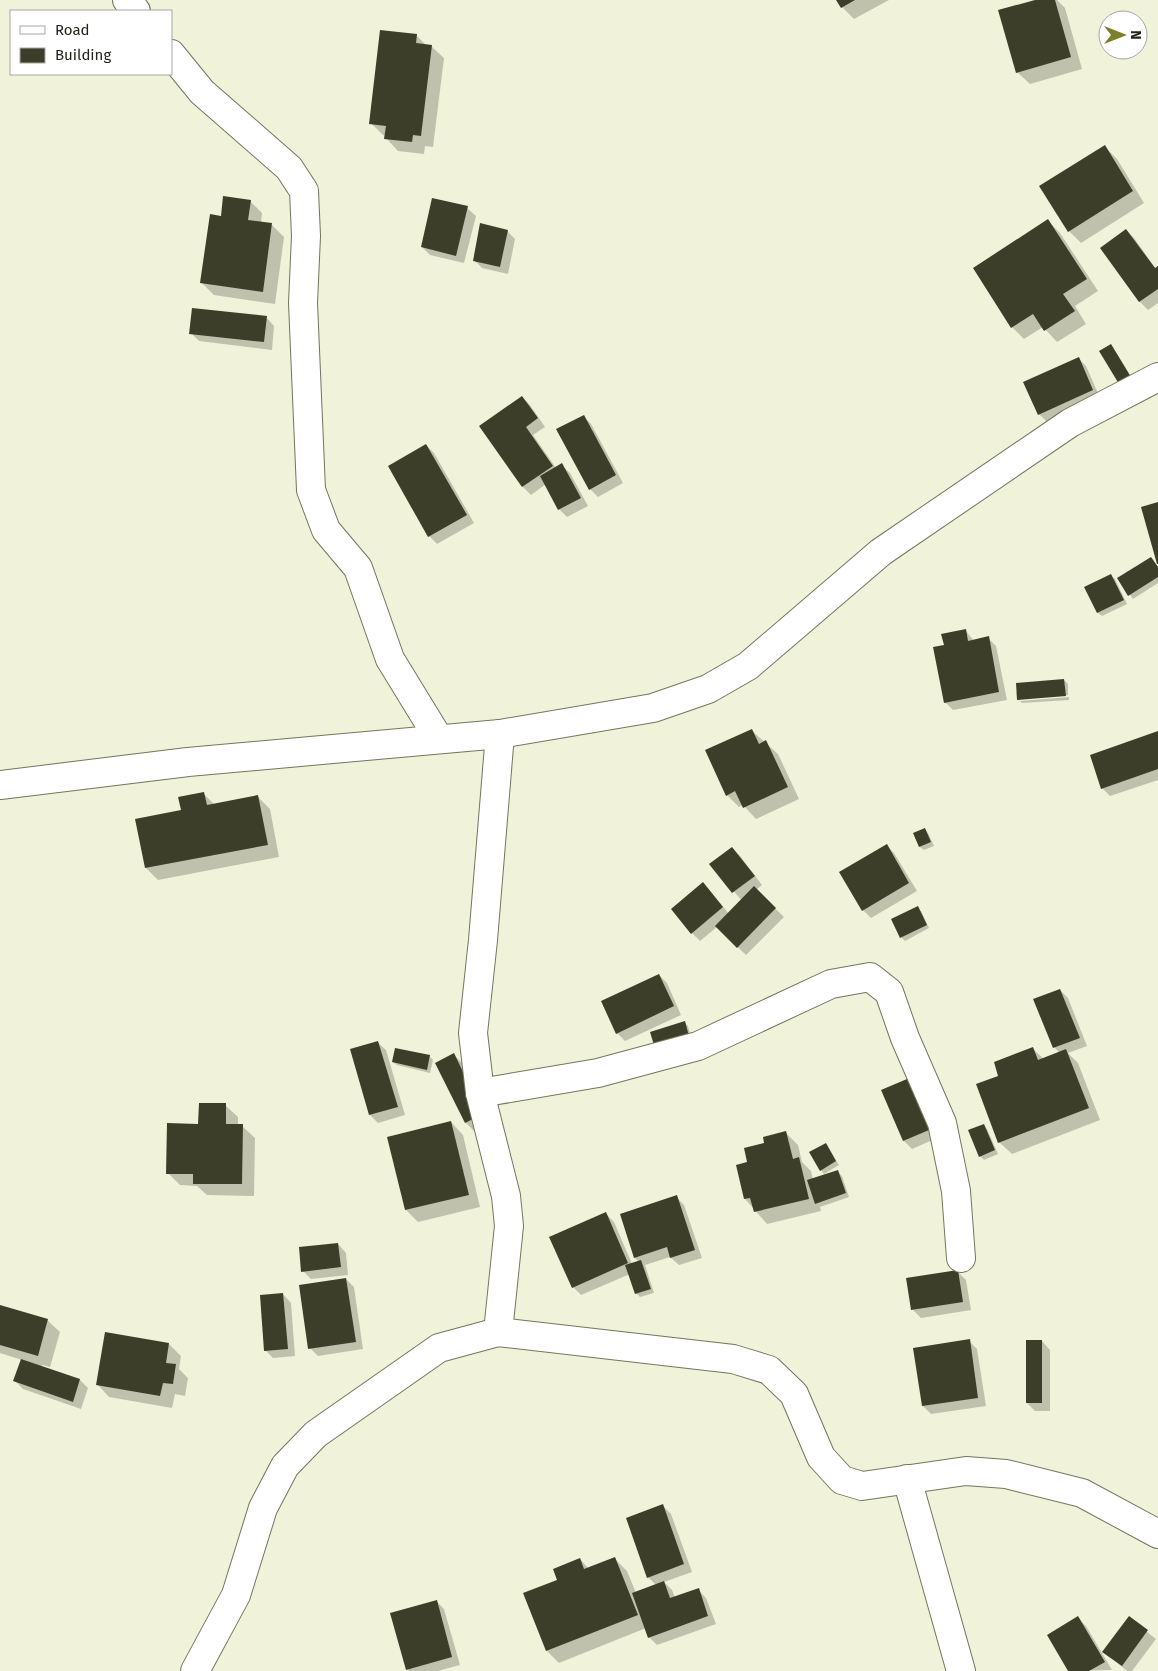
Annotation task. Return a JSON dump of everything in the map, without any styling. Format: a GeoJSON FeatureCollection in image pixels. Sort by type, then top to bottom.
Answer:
{"type":"FeatureCollection","features":[{"type":"Feature","properties":{"kind":"street"},"geometry":{"type":"LineString","coordinates":[[127,0],[135,10]]}},
{"type":"Feature","properties":{"kind":"street"},"geometry":{"type":"LineString","coordinates":[[172,55],[202,92],[290,168],[304,191],[306,236],[303,303],[311,490],[326,530],[358,568],[390,659],[439,739]]}},
{"type":"Feature","properties":{"kind":"street"},"geometry":{"type":"LineString","coordinates":[[0,785],[188,762],[500,734],[653,708],[708,689],[748,666],[881,552],[1070,423],[1158,377]]}},
{"type":"Feature","properties":{"kind":"street"},"geometry":{"type":"LineString","coordinates":[[498,1332],[509,1226],[506,1196],[480,1093],[473,1033],[483,940],[500,734]]}},
{"type":"Feature","properties":{"kind":"street"},"geometry":{"type":"LineString","coordinates":[[480,1093],[598,1073],[698,1046],[831,984],[870,977],[889,992],[905,1038],[942,1123],[956,1191],[961,1258]]}},
{"type":"Feature","properties":{"kind":"street"},"geometry":{"type":"LineString","coordinates":[[195,1671],[236,1595],[263,1508],[285,1466],[316,1434],[439,1348],[498,1332],[733,1359],[769,1370],[794,1394],[821,1457],[842,1480],[862,1486],[966,1471],[1006,1474],[1082,1493],[1158,1534]]}},
{"type":"Feature","properties":{"kind":"street"},"geometry":{"type":"LineString","coordinates":[[907,1479],[961,1671]]}},
{"type":"Feature","properties":{"kind":"building"},"geometry":{"type":"Polygon","coordinates":[[[836,0],[855,0],[841,8],[836,0]]]}},
{"type":"Feature","properties":{"kind":"building"},"geometry":{"type":"Polygon","coordinates":[[[1035,0],[1055,0],[1071,57],[1016,73],[998,10],[1035,0]]]}},
{"type":"Feature","properties":{"kind":"building"},"geometry":{"type":"Polygon","coordinates":[[[380,30],[417,34],[416,43],[432,45],[421,136],[413,135],[412,142],[384,139],[386,126],[369,124],[380,30]]]}},
{"type":"Feature","properties":{"kind":"building"},"geometry":{"type":"Polygon","coordinates":[[[1105,145],[1133,191],[1068,232],[1039,186],[1105,145]]]}},
{"type":"Feature","properties":{"kind":"building"},"geometry":{"type":"Polygon","coordinates":[[[223,196],[251,200],[248,220],[272,223],[263,292],[200,283],[210,214],[221,216],[223,196]]]}},
{"type":"Feature","properties":{"kind":"building"},"geometry":{"type":"Polygon","coordinates":[[[432,198],[468,206],[456,256],[421,247],[432,198]]]}},
{"type":"Feature","properties":{"kind":"building"},"geometry":{"type":"Polygon","coordinates":[[[1048,219],[1087,279],[1063,294],[1075,311],[1044,331],[1033,314],[1011,328],[973,268],[1048,219]]]}},
{"type":"Feature","properties":{"kind":"building"},"geometry":{"type":"Polygon","coordinates":[[[480,223],[508,230],[500,267],[473,261],[480,223]]]}},
{"type":"Feature","properties":{"kind":"building"},"geometry":{"type":"Polygon","coordinates":[[[1126,229],[1155,268],[1158,266],[1158,289],[1139,302],[1100,248],[1126,229]]]}},
{"type":"Feature","properties":{"kind":"building"},"geometry":{"type":"Polygon","coordinates":[[[192,308],[267,316],[264,342],[189,334],[192,308]]]}},
{"type":"Feature","properties":{"kind":"building"},"geometry":{"type":"Polygon","coordinates":[[[1111,344],[1131,377],[1119,384],[1099,351],[1111,344]]]}},
{"type":"Feature","properties":{"kind":"building"},"geometry":{"type":"Polygon","coordinates":[[[1079,357],[1093,390],[1038,415],[1023,382],[1079,357]]]}},
{"type":"Feature","properties":{"kind":"building"},"geometry":{"type":"Polygon","coordinates":[[[522,396],[538,418],[526,427],[553,466],[522,487],[479,426],[522,396]]]}},
{"type":"Feature","properties":{"kind":"building"},"geometry":{"type":"Polygon","coordinates":[[[584,415],[616,475],[589,490],[556,429],[584,415]]]}},
{"type":"Feature","properties":{"kind":"building"},"geometry":{"type":"Polygon","coordinates":[[[426,444],[467,515],[428,537],[388,466],[426,444]]]}},
{"type":"Feature","properties":{"kind":"building"},"geometry":{"type":"Polygon","coordinates":[[[562,463],[581,498],[558,510],[540,476],[562,463]]]}},
{"type":"Feature","properties":{"kind":"building"},"geometry":{"type":"Polygon","coordinates":[[[1158,502],[1158,564],[1157,564],[1141,507],[1158,502]]]}},
{"type":"Feature","properties":{"kind":"building"},"geometry":{"type":"Polygon","coordinates":[[[1151,557],[1158,567],[1158,577],[1128,596],[1117,578],[1151,557]]]}},
{"type":"Feature","properties":{"kind":"building"},"geometry":{"type":"Polygon","coordinates":[[[1111,574],[1124,600],[1097,613],[1084,587],[1111,574]]]}},
{"type":"Feature","properties":{"kind":"building"},"geometry":{"type":"Polygon","coordinates":[[[966,629],[968,641],[989,636],[999,692],[944,703],[933,647],[944,645],[941,634],[966,629]]]}},
{"type":"Feature","properties":{"kind":"building"},"geometry":{"type":"Polygon","coordinates":[[[1064,679],[1066,696],[1017,700],[1016,683],[1064,679]]]}},
{"type":"Feature","properties":{"kind":"building"},"geometry":{"type":"Polygon","coordinates":[[[752,729],[759,744],[766,740],[788,787],[743,808],[735,791],[726,796],[705,750],[752,729]]]}},
{"type":"Feature","properties":{"kind":"building"},"geometry":{"type":"Polygon","coordinates":[[[1158,731],[1158,769],[1101,789],[1090,755],[1158,731]]]}},
{"type":"Feature","properties":{"kind":"building"},"geometry":{"type":"Polygon","coordinates":[[[204,792],[207,805],[258,795],[268,845],[145,868],[135,819],[181,810],[178,797],[204,792]]]}},
{"type":"Feature","properties":{"kind":"building"},"geometry":{"type":"Polygon","coordinates":[[[925,828],[931,842],[919,847],[913,833],[925,828]]]}},
{"type":"Feature","properties":{"kind":"building"},"geometry":{"type":"Polygon","coordinates":[[[887,844],[909,883],[862,911],[839,872],[887,844]]]}},
{"type":"Feature","properties":{"kind":"building"},"geometry":{"type":"Polygon","coordinates":[[[732,847],[755,876],[732,893],[709,864],[732,847]]]}},
{"type":"Feature","properties":{"kind":"building"},"geometry":{"type":"Polygon","coordinates":[[[703,882],[723,907],[691,934],[671,909],[703,882]]]}},
{"type":"Feature","properties":{"kind":"building"},"geometry":{"type":"Polygon","coordinates":[[[754,886],[776,908],[737,948],[715,926],[754,886]]]}},
{"type":"Feature","properties":{"kind":"building"},"geometry":{"type":"Polygon","coordinates":[[[918,906],[927,925],[900,938],[891,919],[918,906]]]}},
{"type":"Feature","properties":{"kind":"building"},"geometry":{"type":"Polygon","coordinates":[[[659,974],[674,1006],[616,1034],[601,1001],[659,974]]]}},
{"type":"Feature","properties":{"kind":"building"},"geometry":{"type":"Polygon","coordinates":[[[1060,989],[1080,1038],[1053,1048],[1033,999],[1060,989]]]}},
{"type":"Feature","properties":{"kind":"building"},"geometry":{"type":"Polygon","coordinates":[[[685,1021],[691,1044],[657,1055],[650,1032],[685,1021]]]}},
{"type":"Feature","properties":{"kind":"building"},"geometry":{"type":"Polygon","coordinates":[[[378,1041],[398,1107],[369,1115],[350,1049],[378,1041]]]}},
{"type":"Feature","properties":{"kind":"building"},"geometry":{"type":"Polygon","coordinates":[[[1033,1047],[1038,1060],[1066,1049],[1089,1108],[998,1143],[976,1084],[998,1076],[994,1062],[1033,1047]]]}},
{"type":"Feature","properties":{"kind":"building"},"geometry":{"type":"Polygon","coordinates":[[[395,1048],[430,1055],[427,1070],[392,1062],[395,1048]]]}},
{"type":"Feature","properties":{"kind":"building"},"geometry":{"type":"Polygon","coordinates":[[[454,1053],[483,1114],[465,1123],[435,1063],[454,1053]]]}},
{"type":"Feature","properties":{"kind":"building"},"geometry":{"type":"Polygon","coordinates":[[[907,1079],[929,1130],[903,1141],[881,1090],[907,1079]]]}},
{"type":"Feature","properties":{"kind":"building"},"geometry":{"type":"Polygon","coordinates":[[[199,1103],[226,1103],[226,1124],[243,1124],[242,1184],[193,1184],[193,1174],[166,1174],[167,1123],[198,1124],[199,1103]]]}},
{"type":"Feature","properties":{"kind":"building"},"geometry":{"type":"Polygon","coordinates":[[[451,1121],[469,1195],[405,1210],[387,1137],[451,1121]]]}},
{"type":"Feature","properties":{"kind":"building"},"geometry":{"type":"Polygon","coordinates":[[[984,1124],[995,1150],[979,1157],[968,1130],[984,1124]]]}},
{"type":"Feature","properties":{"kind":"building"},"geometry":{"type":"Polygon","coordinates":[[[786,1131],[793,1159],[799,1157],[809,1199],[754,1212],[750,1198],[744,1199],[736,1165],[747,1162],[744,1148],[764,1143],[763,1137],[786,1131]]]}},
{"type":"Feature","properties":{"kind":"building"},"geometry":{"type":"Polygon","coordinates":[[[826,1143],[836,1161],[820,1171],[809,1152],[826,1143]]]}},
{"type":"Feature","properties":{"kind":"building"},"geometry":{"type":"Polygon","coordinates":[[[838,1170],[846,1193],[815,1204],[807,1180],[838,1170]]]}},
{"type":"Feature","properties":{"kind":"building"},"geometry":{"type":"Polygon","coordinates":[[[677,1195],[695,1250],[670,1258],[667,1247],[634,1258],[620,1214],[677,1195]]]}},
{"type":"Feature","properties":{"kind":"building"},"geometry":{"type":"Polygon","coordinates":[[[606,1212],[628,1263],[572,1288],[549,1237],[606,1212]]]}},
{"type":"Feature","properties":{"kind":"building"},"geometry":{"type":"Polygon","coordinates":[[[338,1243],[341,1267],[301,1272],[299,1247],[338,1243]]]}},
{"type":"Feature","properties":{"kind":"building"},"geometry":{"type":"Polygon","coordinates":[[[641,1260],[651,1289],[635,1294],[625,1265],[641,1260]]]}},
{"type":"Feature","properties":{"kind":"building"},"geometry":{"type":"Polygon","coordinates":[[[958,1270],[963,1302],[911,1310],[906,1278],[958,1270]]]}},
{"type":"Feature","properties":{"kind":"building"},"geometry":{"type":"Polygon","coordinates":[[[346,1278],[356,1342],[308,1349],[299,1285],[346,1278]]]}},
{"type":"Feature","properties":{"kind":"building"},"geometry":{"type":"Polygon","coordinates":[[[283,1293],[288,1349],[264,1351],[260,1295],[283,1293]]]}},
{"type":"Feature","properties":{"kind":"building"},"geometry":{"type":"Polygon","coordinates":[[[0,1305],[48,1319],[38,1356],[0,1345],[0,1305]]]}},
{"type":"Feature","properties":{"kind":"building"},"geometry":{"type":"Polygon","coordinates":[[[105,1332],[169,1343],[166,1363],[176,1364],[173,1384],[163,1383],[160,1396],[96,1385],[105,1332]]]}},
{"type":"Feature","properties":{"kind":"building"},"geometry":{"type":"Polygon","coordinates":[[[970,1339],[978,1398],[922,1406],[913,1348],[970,1339]]]}},
{"type":"Feature","properties":{"kind":"building"},"geometry":{"type":"Polygon","coordinates":[[[1026,1340],[1042,1340],[1042,1403],[1026,1403],[1026,1340]]]}},
{"type":"Feature","properties":{"kind":"building"},"geometry":{"type":"Polygon","coordinates":[[[21,1359],[80,1379],[73,1402],[13,1381],[21,1359]]]}},
{"type":"Feature","properties":{"kind":"building"},"geometry":{"type":"Polygon","coordinates":[[[663,1504],[684,1564],[647,1578],[626,1518],[663,1504]]]}},
{"type":"Feature","properties":{"kind":"building"},"geometry":{"type":"Polygon","coordinates":[[[615,1557],[638,1615],[546,1651],[523,1593],[557,1580],[553,1569],[580,1558],[584,1569],[615,1557]]]}},
{"type":"Feature","properties":{"kind":"building"},"geometry":{"type":"Polygon","coordinates":[[[664,1581],[670,1598],[699,1588],[708,1616],[648,1638],[632,1593],[664,1581]]]}},
{"type":"Feature","properties":{"kind":"building"},"geometry":{"type":"Polygon","coordinates":[[[437,1600],[452,1657],[406,1670],[390,1613],[437,1600]]]}},
{"type":"Feature","properties":{"kind":"building"},"geometry":{"type":"Polygon","coordinates":[[[1078,1616],[1105,1662],[1089,1671],[1068,1671],[1047,1635],[1078,1616]]]}},
{"type":"Feature","properties":{"kind":"building"},"geometry":{"type":"Polygon","coordinates":[[[1129,1616],[1148,1630],[1122,1666],[1102,1652],[1129,1616]]]}}]}
